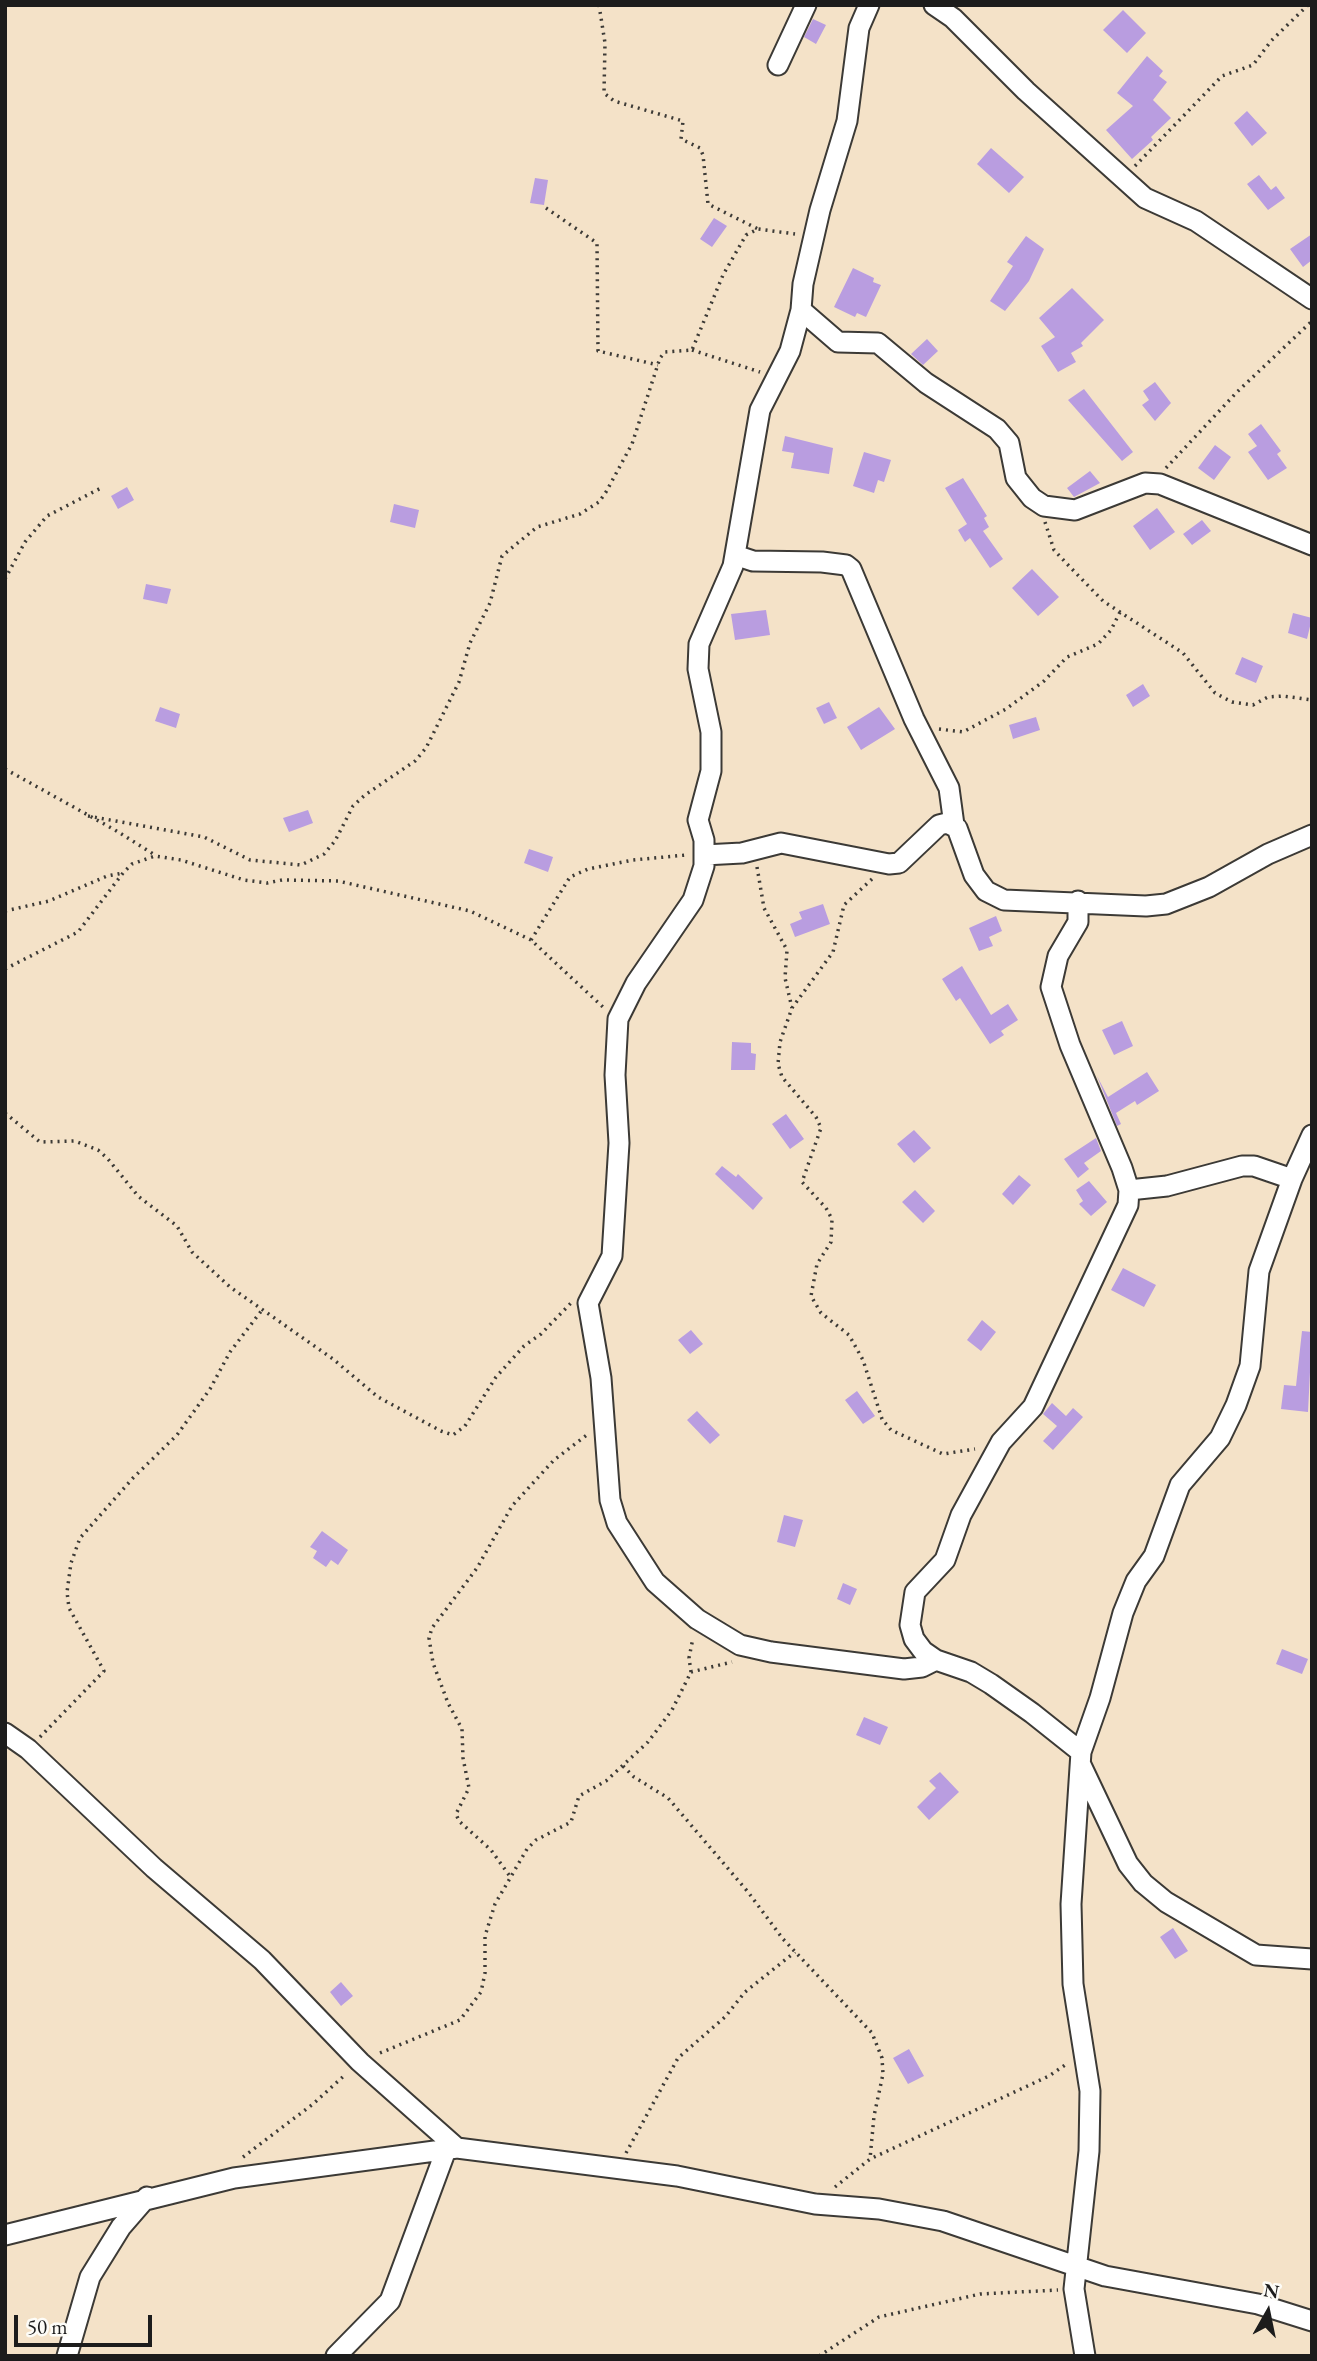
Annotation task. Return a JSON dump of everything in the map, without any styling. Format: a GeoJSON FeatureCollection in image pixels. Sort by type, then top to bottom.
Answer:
{"type":"FeatureCollection","features":[{"type":"Feature","properties":{"kind":"street"},"geometry":{"type":"LineString","coordinates":[[778,65],[806,5]]}},
{"type":"Feature","properties":{"kind":"street"},"geometry":{"type":"LineString","coordinates":[[869,5],[859,28],[846,121],[803,284],[801,310],[790,351],[760,410],[735,555],[699,644],[698,669],[711,732],[711,771],[698,820],[704,866],[693,900],[636,983],[618,1019],[615,1075],[619,1143],[614,1238],[612,1256],[603,1279],[588,1303],[601,1378],[610,1500],[617,1523],[655,1582],[697,1619],[740,1645],[771,1652],[904,1669],[922,1667],[936,1660]]}},
{"type":"Feature","properties":{"kind":"street"},"geometry":{"type":"LineString","coordinates":[[934,5],[953,18],[1145,198],[1196,220],[1312,299]]}},
{"type":"Feature","properties":{"kind":"street"},"geometry":{"type":"LineString","coordinates":[[801,310],[838,342],[878,343],[926,383],[997,429],[1009,443],[1016,478],[1032,498],[1044,506],[1075,510],[1145,483],[1180,491],[1312,545]]}},
{"type":"Feature","properties":{"kind":"street"},"geometry":{"type":"LineString","coordinates":[[735,555],[752,561],[829,562],[846,565],[851,569],[914,719],[949,788],[954,825],[974,875],[986,891],[1004,900],[1078,901],[1124,906],[1166,904],[1209,887],[1268,854],[1312,835]]}},
{"type":"Feature","properties":{"kind":"street"},"geometry":{"type":"LineString","coordinates":[[704,855],[754,851],[781,844],[889,864],[908,858],[939,825],[954,825]]}},
{"type":"Feature","properties":{"kind":"street"},"geometry":{"type":"LineString","coordinates":[[1078,901],[1078,922],[1058,956],[1051,987],[1070,1045],[1129,1190],[1128,1205],[1033,1407],[1001,1442],[972,1491],[946,1560],[920,1586],[912,1604],[910,1625],[914,1639],[936,1660],[971,1672],[991,1684],[1032,1713],[1080,1758],[1128,1864],[1143,1883],[1167,1902],[1256,1955],[1312,1959]]}},
{"type":"Feature","properties":{"kind":"street"},"geometry":{"type":"LineString","coordinates":[[1085,2356],[1074,2289],[1089,2151],[1090,2091],[1073,1984],[1071,1904],[1080,1758],[1100,1698],[1122,1613],[1136,1581],[1154,1556],[1180,1485],[1220,1438],[1236,1405],[1250,1366],[1259,1271],[1292,1179],[1312,1135]]}},
{"type":"Feature","properties":{"kind":"street"},"geometry":{"type":"LineString","coordinates":[[1129,1190],[1167,1186],[1242,1166],[1292,1179]]}},
{"type":"Feature","properties":{"kind":"street"},"geometry":{"type":"LineString","coordinates":[[5,1733],[28,1749],[154,1868],[262,1960],[361,2062],[452,2149]]}},
{"type":"Feature","properties":{"kind":"street"},"geometry":{"type":"LineString","coordinates":[[336,2356],[390,2301],[452,2149]]}},
{"type":"Feature","properties":{"kind":"street"},"geometry":{"type":"LineString","coordinates":[[5,2235],[147,2197],[234,2178],[452,2149],[677,2175],[815,2204],[879,2209],[943,2221],[1105,2276],[1258,2304],[1312,2321]]}},
{"type":"Feature","properties":{"kind":"street"},"geometry":{"type":"LineString","coordinates":[[67,2356],[90,2277],[121,2227],[147,2197]]}},
{"type":"Feature","properties":{"kind":"path"},"geometry":{"type":"LineString","coordinates":[[599,5],[605,43],[604,93],[614,101],[683,121],[681,139],[700,148],[703,155],[708,204],[758,229],[814,238]]}},
{"type":"Feature","properties":{"kind":"path"},"geometry":{"type":"LineString","coordinates":[[1123,179],[1222,76],[1253,65],[1271,41],[1308,5]]}},
{"type":"Feature","properties":{"kind":"path"},"geometry":{"type":"LineString","coordinates":[[546,208],[597,243],[598,351],[658,365]]}},
{"type":"Feature","properties":{"kind":"path"},"geometry":{"type":"LineString","coordinates":[[692,350],[723,275],[746,235],[758,229]]}},
{"type":"Feature","properties":{"kind":"path"},"geometry":{"type":"LineString","coordinates":[[1145,483],[1162,472],[1237,392],[1312,321]]}},
{"type":"Feature","properties":{"kind":"path"},"geometry":{"type":"LineString","coordinates":[[88,816],[204,837],[250,860],[300,865],[324,854],[335,841],[353,806],[415,761],[430,741],[459,682],[470,643],[490,603],[502,556],[537,527],[580,514],[599,502],[606,492],[632,444],[664,352],[692,350],[741,368],[777,375]]}},
{"type":"Feature","properties":{"kind":"path"},"geometry":{"type":"LineString","coordinates":[[5,579],[25,542],[47,516],[103,487]]}},
{"type":"Feature","properties":{"kind":"path"},"geometry":{"type":"LineString","coordinates":[[1044,506],[1046,533],[1054,550],[1103,601],[1121,610],[1183,653],[1207,687],[1232,702],[1252,705],[1268,697],[1312,700]]}},
{"type":"Feature","properties":{"kind":"path"},"geometry":{"type":"LineString","coordinates":[[914,719],[954,733],[970,729],[1006,709],[1035,688],[1067,657],[1098,644],[1111,630],[1121,610]]}},
{"type":"Feature","properties":{"kind":"path"},"geometry":{"type":"LineString","coordinates":[[5,613],[5,625]]}},
{"type":"Feature","properties":{"kind":"path"},"geometry":{"type":"LineString","coordinates":[[5,769],[155,856],[267,883],[282,880],[338,881],[470,911],[531,940],[618,1019]]}},
{"type":"Feature","properties":{"kind":"path"},"geometry":{"type":"LineString","coordinates":[[754,851],[764,908],[787,950],[785,978],[792,1008]]}},
{"type":"Feature","properties":{"kind":"path"},"geometry":{"type":"LineString","coordinates":[[531,940],[570,877],[588,869],[632,860],[682,854],[704,855]]}},
{"type":"Feature","properties":{"kind":"path"},"geometry":{"type":"LineString","coordinates":[[5,970],[78,932],[132,864],[155,856]]}},
{"type":"Feature","properties":{"kind":"path"},"geometry":{"type":"LineString","coordinates":[[889,864],[844,905],[833,952],[792,1008],[780,1042],[778,1064],[782,1077],[816,1118],[821,1128],[802,1182],[826,1208],[832,1219],[831,1242],[817,1264],[811,1296],[814,1304],[849,1335],[863,1360],[882,1419],[891,1430],[943,1454],[1001,1442]]}},
{"type":"Feature","properties":{"kind":"path"},"geometry":{"type":"LineString","coordinates":[[5,911],[49,901],[107,876],[123,873]]}},
{"type":"Feature","properties":{"kind":"path"},"geometry":{"type":"LineString","coordinates":[[5,1113],[40,1142],[75,1141],[88,1144],[108,1158],[138,1196],[177,1226],[192,1252],[230,1287],[333,1359],[379,1397],[453,1435],[466,1426],[489,1387],[524,1346],[541,1334],[590,1284],[603,1279]]}},
{"type":"Feature","properties":{"kind":"path"},"geometry":{"type":"LineString","coordinates":[[28,1749],[104,1671],[69,1608],[67,1592],[71,1563],[80,1538],[133,1478],[177,1435],[210,1389],[230,1352],[262,1310]]}},
{"type":"Feature","properties":{"kind":"path"},"geometry":{"type":"LineString","coordinates":[[509,1876],[491,1850],[459,1821],[456,1814],[469,1788],[463,1758],[462,1728],[448,1703],[433,1663],[429,1638],[432,1628],[477,1568],[512,1506],[554,1460],[592,1432],[602,1417]]}},
{"type":"Feature","properties":{"kind":"path"},"geometry":{"type":"LineString","coordinates":[[234,2178],[243,2157],[313,2104],[361,2062],[460,2020],[472,2006],[481,1993],[485,1973],[488,1921],[509,1876],[536,1840],[570,1822],[579,1796],[623,1766],[667,1718],[691,1672],[689,1658],[697,1619]]}},
{"type":"Feature","properties":{"kind":"path"},"geometry":{"type":"LineString","coordinates":[[691,1672],[729,1664],[735,1659],[740,1645]]}},
{"type":"Feature","properties":{"kind":"path"},"geometry":{"type":"LineString","coordinates":[[623,1766],[668,1798],[795,1952],[872,2033],[882,2058],[883,2074],[870,2159]]}},
{"type":"Feature","properties":{"kind":"path"},"geometry":{"type":"LineString","coordinates":[[617,2168],[678,2058],[725,2017],[737,1999],[795,1952]]}},
{"type":"Feature","properties":{"kind":"path"},"geometry":{"type":"LineString","coordinates":[[815,2204],[870,2159],[1049,2076],[1083,2053]]}},
{"type":"Feature","properties":{"kind":"path"},"geometry":{"type":"LineString","coordinates":[[819,2356],[879,2317],[980,2294],[1074,2289]]}},
{"type":"Feature","properties":{"kind":"building"},"geometry":{"type":"Polygon","coordinates":[[[1123,10],[1146,33],[1127,53],[1103,30],[1123,10]]]}},
{"type":"Feature","properties":{"kind":"building"},"geometry":{"type":"Polygon","coordinates":[[[813,19],[826,25],[816,44],[804,37],[813,19]]]}},
{"type":"Feature","properties":{"kind":"building"},"geometry":{"type":"Polygon","coordinates":[[[1147,56],[1163,71],[1159,76],[1167,82],[1153,100],[1171,118],[1151,137],[1153,140],[1132,159],[1106,130],[1133,106],[1117,93],[1147,56]]]}},
{"type":"Feature","properties":{"kind":"building"},"geometry":{"type":"Polygon","coordinates":[[[1247,111],[1267,133],[1252,146],[1234,123],[1247,111]]]}},
{"type":"Feature","properties":{"kind":"building"},"geometry":{"type":"Polygon","coordinates":[[[991,148],[1024,177],[1009,193],[977,164],[991,148]]]}},
{"type":"Feature","properties":{"kind":"building"},"geometry":{"type":"Polygon","coordinates":[[[1259,175],[1271,190],[1276,186],[1285,198],[1268,210],[1247,184],[1259,175]]]}},
{"type":"Feature","properties":{"kind":"building"},"geometry":{"type":"Polygon","coordinates":[[[535,178],[548,180],[544,205],[530,203],[535,178]]]}},
{"type":"Feature","properties":{"kind":"building"},"geometry":{"type":"Polygon","coordinates":[[[714,218],[727,226],[712,247],[700,239],[714,218]]]}},
{"type":"Feature","properties":{"kind":"building"},"geometry":{"type":"Polygon","coordinates":[[[1312,234],[1312,260],[1303,267],[1290,249],[1312,234]]]}},
{"type":"Feature","properties":{"kind":"building"},"geometry":{"type":"Polygon","coordinates":[[[1026,236],[1044,249],[1029,281],[1005,311],[990,301],[1013,266],[1007,262],[1026,236]]]}},
{"type":"Feature","properties":{"kind":"building"},"geometry":{"type":"Polygon","coordinates":[[[853,268],[874,278],[873,282],[881,285],[866,317],[857,313],[855,317],[834,307],[853,268]]]}},
{"type":"Feature","properties":{"kind":"building"},"geometry":{"type":"Polygon","coordinates":[[[1072,288],[1104,320],[1081,343],[1083,346],[1071,353],[1076,362],[1058,372],[1041,346],[1055,337],[1039,318],[1072,288]]]}},
{"type":"Feature","properties":{"kind":"building"},"geometry":{"type":"Polygon","coordinates":[[[927,339],[938,351],[923,365],[911,354],[927,339]]]}},
{"type":"Feature","properties":{"kind":"building"},"geometry":{"type":"Polygon","coordinates":[[[1155,382],[1171,403],[1155,421],[1142,405],[1149,400],[1143,391],[1155,382]]]}},
{"type":"Feature","properties":{"kind":"building"},"geometry":{"type":"Polygon","coordinates":[[[1084,389],[1133,452],[1122,461],[1068,400],[1084,389]]]}},
{"type":"Feature","properties":{"kind":"building"},"geometry":{"type":"Polygon","coordinates":[[[1261,424],[1281,451],[1277,454],[1287,468],[1268,480],[1248,452],[1257,446],[1248,434],[1261,424]]]}},
{"type":"Feature","properties":{"kind":"building"},"geometry":{"type":"Polygon","coordinates":[[[785,436],[833,448],[829,474],[791,468],[794,453],[782,451],[785,436]]]}},
{"type":"Feature","properties":{"kind":"building"},"geometry":{"type":"Polygon","coordinates":[[[1215,445],[1231,457],[1214,480],[1198,468],[1215,445]]]}},
{"type":"Feature","properties":{"kind":"building"},"geometry":{"type":"Polygon","coordinates":[[[864,452],[891,460],[884,482],[878,480],[874,493],[853,486],[864,452]]]}},
{"type":"Feature","properties":{"kind":"building"},"geometry":{"type":"Polygon","coordinates":[[[1090,471],[1100,483],[1074,497],[1067,488],[1090,471]]]}},
{"type":"Feature","properties":{"kind":"building"},"geometry":{"type":"Polygon","coordinates":[[[963,478],[987,516],[984,518],[989,527],[983,531],[1003,559],[990,568],[970,538],[965,542],[958,530],[967,524],[945,488],[963,478]]]}},
{"type":"Feature","properties":{"kind":"building"},"geometry":{"type":"Polygon","coordinates":[[[127,487],[134,500],[118,509],[111,496],[127,487]]]}},
{"type":"Feature","properties":{"kind":"building"},"geometry":{"type":"Polygon","coordinates":[[[394,504],[419,510],[415,528],[390,522],[394,504]]]}},
{"type":"Feature","properties":{"kind":"building"},"geometry":{"type":"Polygon","coordinates":[[[1157,508],[1175,532],[1150,550],[1133,526],[1157,508]]]}},
{"type":"Feature","properties":{"kind":"building"},"geometry":{"type":"Polygon","coordinates":[[[1202,520],[1211,531],[1192,545],[1183,534],[1202,520]]]}},
{"type":"Feature","properties":{"kind":"building"},"geometry":{"type":"Polygon","coordinates":[[[1032,569],[1059,597],[1038,616],[1012,588],[1032,569]]]}},
{"type":"Feature","properties":{"kind":"building"},"geometry":{"type":"Polygon","coordinates":[[[146,584],[171,589],[167,604],[143,599],[146,584]]]}},
{"type":"Feature","properties":{"kind":"building"},"geometry":{"type":"Polygon","coordinates":[[[766,610],[770,635],[735,640],[731,614],[766,610]]]}},
{"type":"Feature","properties":{"kind":"building"},"geometry":{"type":"Polygon","coordinates":[[[1293,613],[1312,618],[1307,639],[1288,633],[1293,613]]]}},
{"type":"Feature","properties":{"kind":"building"},"geometry":{"type":"Polygon","coordinates":[[[1242,657],[1263,666],[1256,683],[1235,674],[1242,657]]]}},
{"type":"Feature","properties":{"kind":"building"},"geometry":{"type":"Polygon","coordinates":[[[1143,684],[1150,696],[1133,707],[1126,695],[1143,684]]]}},
{"type":"Feature","properties":{"kind":"building"},"geometry":{"type":"Polygon","coordinates":[[[829,702],[837,718],[824,724],[816,708],[829,702]]]}},
{"type":"Feature","properties":{"kind":"building"},"geometry":{"type":"Polygon","coordinates":[[[160,707],[180,714],[176,728],[155,721],[160,707]]]}},
{"type":"Feature","properties":{"kind":"building"},"geometry":{"type":"Polygon","coordinates":[[[879,707],[895,729],[861,750],[847,727],[879,707]]]}},
{"type":"Feature","properties":{"kind":"building"},"geometry":{"type":"Polygon","coordinates":[[[1036,717],[1040,730],[1013,739],[1009,725],[1036,717]]]}},
{"type":"Feature","properties":{"kind":"building"},"geometry":{"type":"Polygon","coordinates":[[[308,810],[313,823],[289,832],[283,818],[308,810]]]}},
{"type":"Feature","properties":{"kind":"building"},"geometry":{"type":"Polygon","coordinates":[[[529,849],[553,857],[548,872],[524,863],[529,849]]]}},
{"type":"Feature","properties":{"kind":"building"},"geometry":{"type":"Polygon","coordinates":[[[823,904],[830,924],[795,937],[790,924],[802,919],[799,912],[823,904]]]}},
{"type":"Feature","properties":{"kind":"building"},"geometry":{"type":"Polygon","coordinates":[[[996,916],[1002,931],[989,937],[993,946],[979,951],[969,928],[996,916]]]}},
{"type":"Feature","properties":{"kind":"building"},"geometry":{"type":"Polygon","coordinates":[[[962,966],[991,1015],[1008,1004],[1018,1020],[1001,1031],[1004,1035],[990,1044],[960,998],[956,1001],[942,979],[962,966]]]}},
{"type":"Feature","properties":{"kind":"building"},"geometry":{"type":"Polygon","coordinates":[[[1122,1021],[1133,1046],[1114,1055],[1102,1030],[1122,1021]]]}},
{"type":"Feature","properties":{"kind":"building"},"geometry":{"type":"Polygon","coordinates":[[[732,1042],[751,1043],[751,1053],[756,1054],[755,1070],[731,1070],[732,1042]]]}},
{"type":"Feature","properties":{"kind":"building"},"geometry":{"type":"Polygon","coordinates":[[[1147,1072],[1159,1091],[1137,1105],[1135,1101],[1116,1113],[1121,1124],[1117,1126],[1097,1076],[1108,1097],[1147,1072]]]}},
{"type":"Feature","properties":{"kind":"building"},"geometry":{"type":"Polygon","coordinates":[[[786,1114],[804,1139],[790,1149],[772,1124],[786,1114]]]}},
{"type":"Feature","properties":{"kind":"building"},"geometry":{"type":"Polygon","coordinates":[[[914,1130],[931,1148],[914,1163],[897,1144],[914,1130]]]}},
{"type":"Feature","properties":{"kind":"building"},"geometry":{"type":"Polygon","coordinates":[[[1096,1138],[1101,1151],[1084,1163],[1089,1169],[1078,1178],[1064,1159],[1096,1138]]]}},
{"type":"Feature","properties":{"kind":"building"},"geometry":{"type":"Polygon","coordinates":[[[722,1166],[736,1177],[738,1174],[763,1198],[753,1210],[715,1174],[722,1166]]]}},
{"type":"Feature","properties":{"kind":"building"},"geometry":{"type":"Polygon","coordinates":[[[1019,1175],[1031,1185],[1013,1205],[1002,1194],[1019,1175]]]}},
{"type":"Feature","properties":{"kind":"building"},"geometry":{"type":"Polygon","coordinates":[[[1089,1181],[1107,1202],[1091,1216],[1079,1204],[1083,1201],[1076,1190],[1089,1181]]]}},
{"type":"Feature","properties":{"kind":"building"},"geometry":{"type":"Polygon","coordinates":[[[915,1190],[935,1211],[923,1223],[902,1202],[915,1190]]]}},
{"type":"Feature","properties":{"kind":"building"},"geometry":{"type":"Polygon","coordinates":[[[1123,1268],[1156,1285],[1144,1307],[1111,1290],[1123,1268]]]}},
{"type":"Feature","properties":{"kind":"building"},"geometry":{"type":"Polygon","coordinates":[[[982,1320],[996,1332],[981,1351],[967,1340],[982,1320]]]}},
{"type":"Feature","properties":{"kind":"building"},"geometry":{"type":"Polygon","coordinates":[[[691,1330],[703,1344],[690,1354],[678,1340],[691,1330]]]}},
{"type":"Feature","properties":{"kind":"building"},"geometry":{"type":"Polygon","coordinates":[[[1302,1331],[1312,1332],[1308,1412],[1281,1409],[1284,1385],[1296,1386],[1302,1331]]]}},
{"type":"Feature","properties":{"kind":"building"},"geometry":{"type":"Polygon","coordinates":[[[857,1391],[875,1416],[863,1424],[845,1400],[857,1391]]]}},
{"type":"Feature","properties":{"kind":"building"},"geometry":{"type":"Polygon","coordinates":[[[1052,1403],[1066,1416],[1073,1408],[1083,1417],[1053,1450],[1043,1441],[1057,1426],[1043,1414],[1052,1403]]]}},
{"type":"Feature","properties":{"kind":"building"},"geometry":{"type":"Polygon","coordinates":[[[697,1411],[720,1435],[710,1444],[687,1420],[697,1411]]]}},
{"type":"Feature","properties":{"kind":"building"},"geometry":{"type":"Polygon","coordinates":[[[784,1515],[803,1520],[795,1547],[777,1542],[784,1515]]]}},
{"type":"Feature","properties":{"kind":"building"},"geometry":{"type":"Polygon","coordinates":[[[322,1531],[348,1550],[338,1565],[331,1560],[326,1567],[313,1558],[317,1551],[310,1547],[322,1531]]]}},
{"type":"Feature","properties":{"kind":"building"},"geometry":{"type":"Polygon","coordinates":[[[843,1583],[857,1589],[850,1605],[837,1599],[843,1583]]]}},
{"type":"Feature","properties":{"kind":"building"},"geometry":{"type":"Polygon","coordinates":[[[1282,1649],[1308,1659],[1302,1674],[1276,1664],[1282,1649]]]}},
{"type":"Feature","properties":{"kind":"building"},"geometry":{"type":"Polygon","coordinates":[[[864,1717],[888,1727],[880,1745],[856,1735],[864,1717]]]}},
{"type":"Feature","properties":{"kind":"building"},"geometry":{"type":"Polygon","coordinates":[[[940,1772],[959,1792],[929,1820],[917,1807],[936,1788],[929,1781],[940,1772]]]}},
{"type":"Feature","properties":{"kind":"building"},"geometry":{"type":"Polygon","coordinates":[[[1173,1928],[1188,1951],[1175,1959],[1160,1937],[1173,1928]]]}},
{"type":"Feature","properties":{"kind":"building"},"geometry":{"type":"Polygon","coordinates":[[[341,1982],[353,1996],[341,2006],[330,1992],[341,1982]]]}},
{"type":"Feature","properties":{"kind":"building"},"geometry":{"type":"Polygon","coordinates":[[[909,2049],[924,2076],[908,2084],[893,2058],[909,2049]]]}}]}
